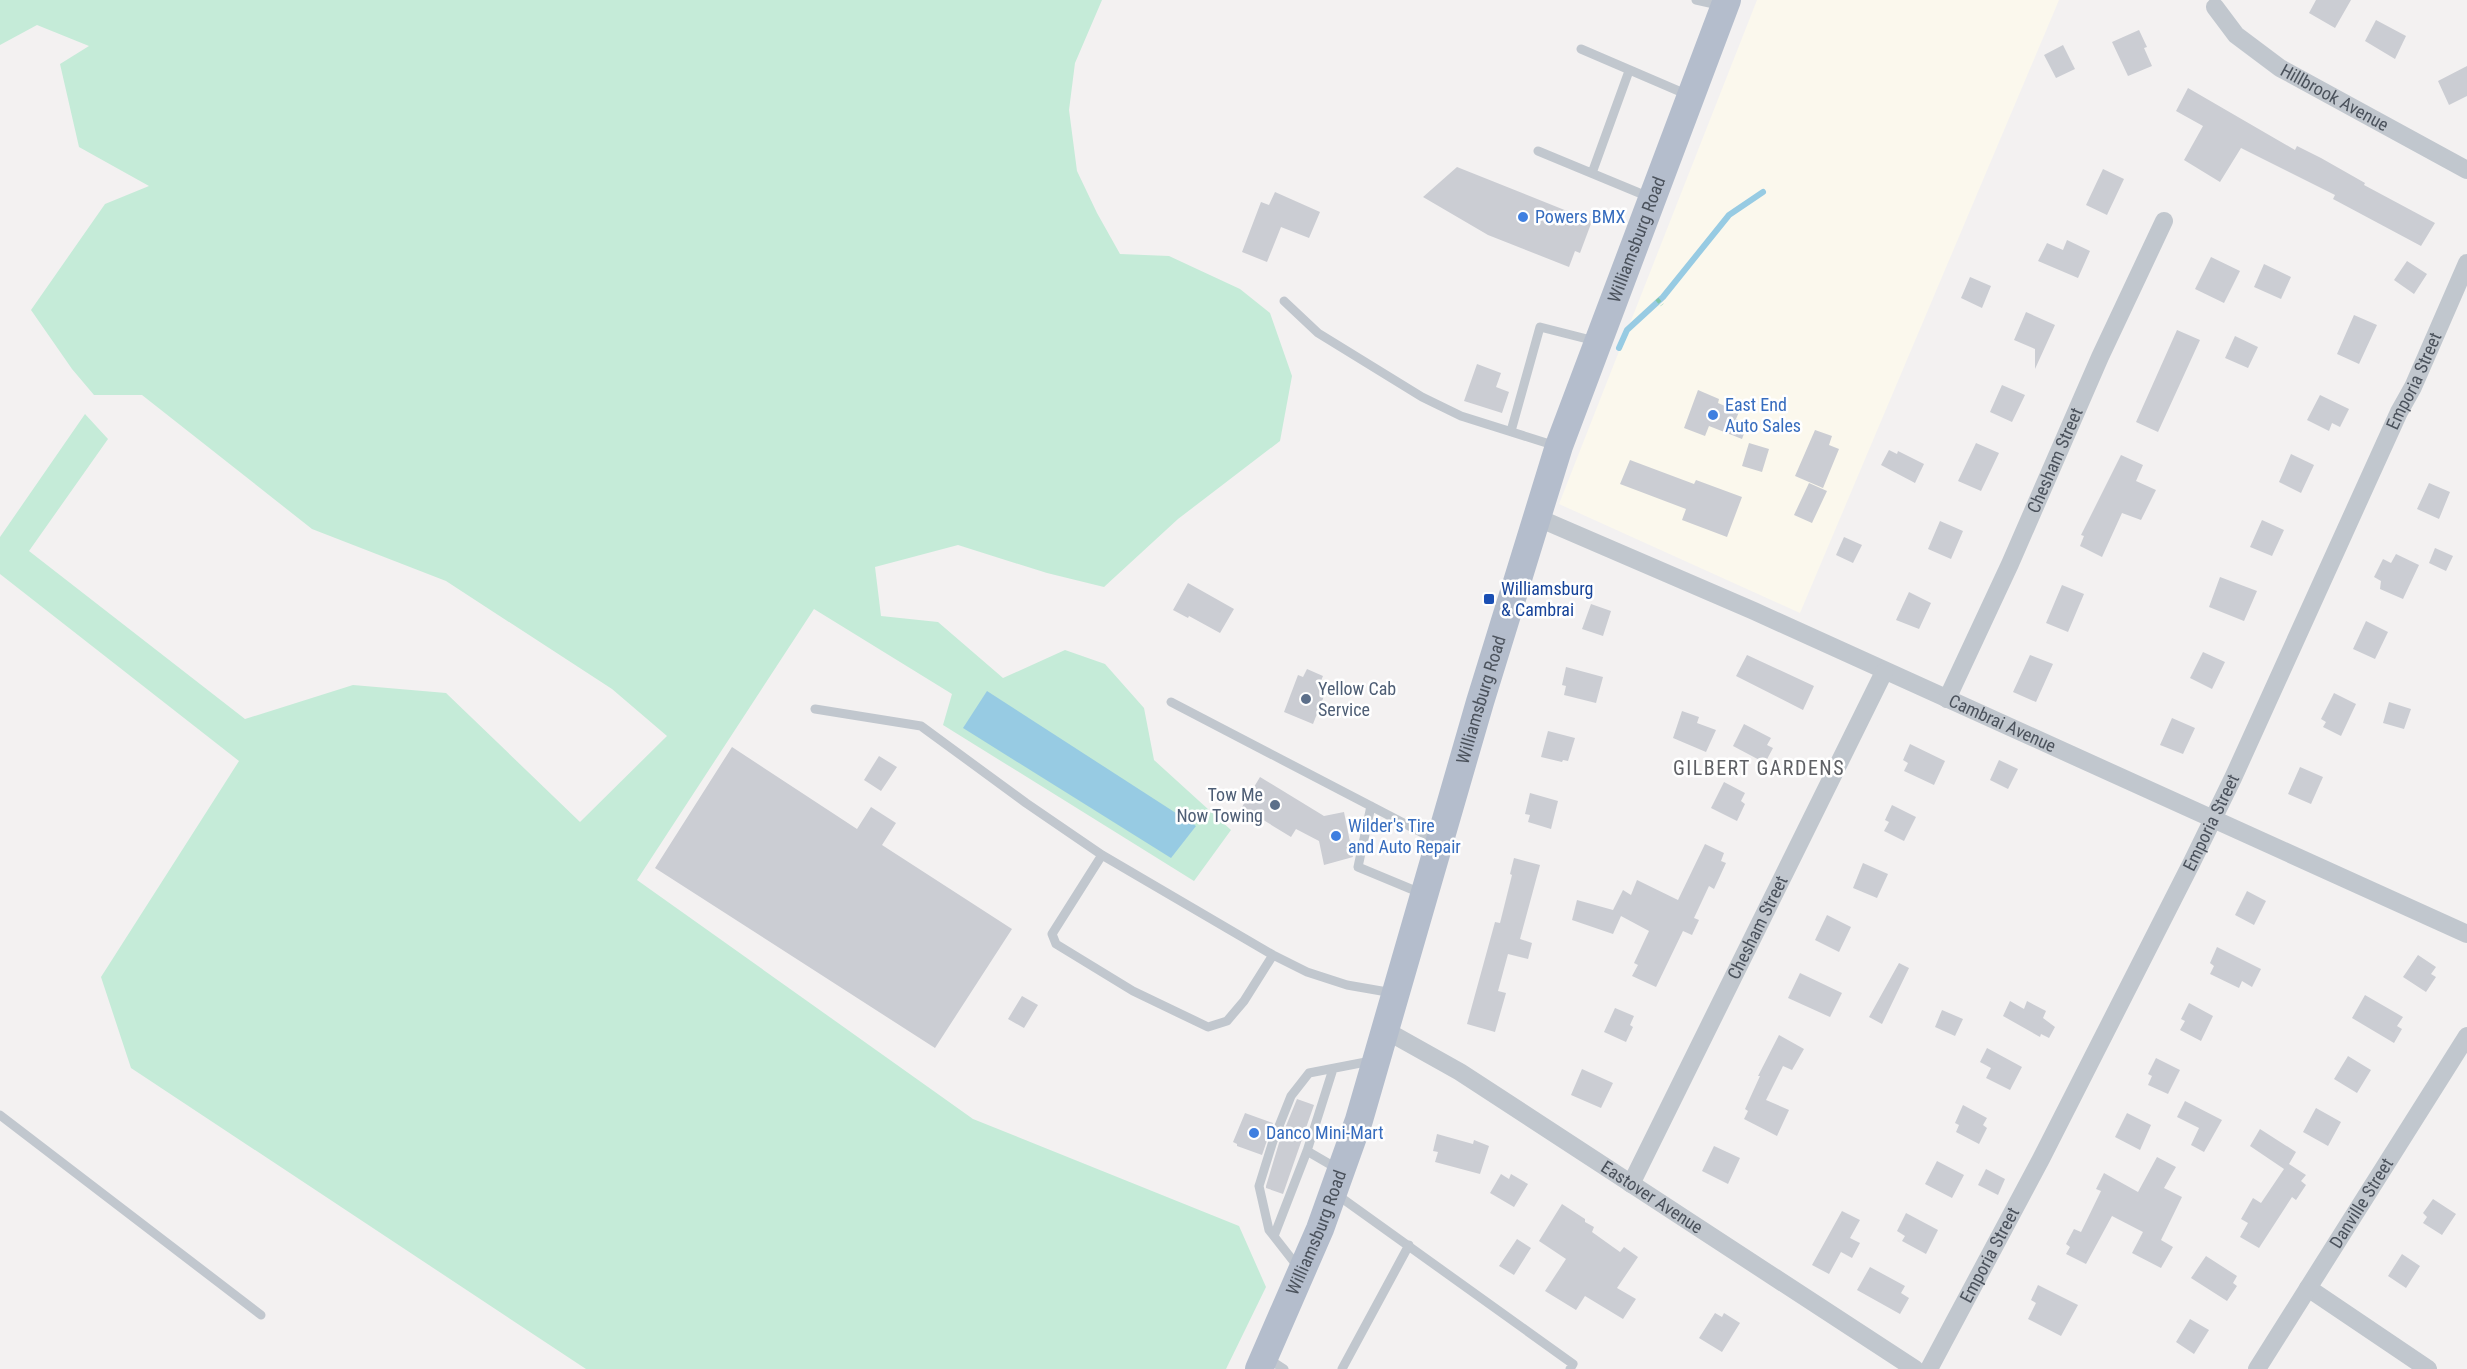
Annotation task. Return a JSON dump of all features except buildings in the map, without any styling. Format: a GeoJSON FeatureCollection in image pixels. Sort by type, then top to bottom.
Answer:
{"type":"FeatureCollection","features":[{"type":"Feature","properties":{"kind":"main road","name":"Williamsburg Road"},"geometry":{"type":"LineString","coordinates":[[1269,1365],[1338,1181],[1559,446],[1725,3]]}},
{"type":"Feature","properties":{"kind":"street","name":"Hillbrook Avenue"},"geometry":{"type":"LineString","coordinates":[[2215,8],[2236,34],[2280,68],[2467,170]]}},
{"type":"Feature","properties":{"kind":"street","name":"Chesham Street"},"geometry":{"type":"LineString","coordinates":[[1947,699],[2010,564],[2100,357],[2164,222]]}},
{"type":"Feature","properties":{"kind":"street","name":"Emporia Street"},"geometry":{"type":"LineString","coordinates":[[1929,1369],[2041,1159],[2213,820],[2399,412],[2413,387],[2467,263]]}},
{"type":"Feature","properties":{"kind":"street","name":"Cambrai Avenue"},"geometry":{"type":"LineString","coordinates":[[1536,517],[1658,569],[2467,934]]}},
{"type":"Feature","properties":{"kind":"street","name":"Chesham Street"},"geometry":{"type":"LineString","coordinates":[[1631,1184],[1884,672]]}},
{"type":"Feature","properties":{"kind":"street","name":"Eastover Avenue"},"geometry":{"type":"LineString","coordinates":[[1385,1030],[1460,1072],[1915,1369]]}},
{"type":"Feature","properties":{"kind":"street","name":"Danville Street"},"geometry":{"type":"LineString","coordinates":[[2257,1369],[2467,1036]]}},
{"type":"Feature","properties":{"kind":"street"},"geometry":{"type":"LineString","coordinates":[[2308,1288],[2428,1369]]}},
{"type":"Feature","properties":{"kind":"lane"},"geometry":{"type":"LineString","coordinates":[[1696,0],[1725,3]]}},
{"type":"Feature","properties":{"kind":"lane"},"geometry":{"type":"LineString","coordinates":[[1581,49],[1690,96]]}},
{"type":"Feature","properties":{"kind":"lane"},"geometry":{"type":"LineString","coordinates":[[1592,173],[1629,71]]}},
{"type":"Feature","properties":{"kind":"lane"},"geometry":{"type":"LineString","coordinates":[[1538,152],[1652,198]]}},
{"type":"Feature","properties":{"kind":"lane"},"geometry":{"type":"LineString","coordinates":[[1284,302],[1318,333],[1422,397],[1461,416],[1559,446]]}},
{"type":"Feature","properties":{"kind":"lane"},"geometry":{"type":"LineString","coordinates":[[1511,431],[1540,327],[1598,341]]}},
{"type":"Feature","properties":{"kind":"lane"},"geometry":{"type":"LineString","coordinates":[[1171,702],[1440,842]]}},
{"type":"Feature","properties":{"kind":"lane"},"geometry":{"type":"LineString","coordinates":[[815,709],[921,726],[1102,855],[1273,955],[1307,972],[1347,985],[1396,993]]}},
{"type":"Feature","properties":{"kind":"lane"},"geometry":{"type":"LineString","coordinates":[[1371,806],[1358,867],[1424,894]]}},
{"type":"Feature","properties":{"kind":"lane"},"geometry":{"type":"LineString","coordinates":[[1102,855],[1052,934],[1056,944],[1133,991],[1208,1027],[1227,1021],[1244,1000],[1273,955]]}},
{"type":"Feature","properties":{"kind":"lane"},"geometry":{"type":"LineString","coordinates":[[1302,1272],[1269,1230],[1259,1186],[1273,1141],[1291,1096],[1309,1073],[1376,1060]]}},
{"type":"Feature","properties":{"kind":"lane"},"geometry":{"type":"LineString","coordinates":[[1274,1236],[1307,1151],[1333,1069]]}},
{"type":"Feature","properties":{"kind":"lane"},"geometry":{"type":"LineString","coordinates":[[0,1115],[261,1315]]}},
{"type":"Feature","properties":{"kind":"lane"},"geometry":{"type":"LineString","coordinates":[[1307,1151],[1409,1245],[1573,1364],[1570,1369]]}},
{"type":"Feature","properties":{"kind":"lane"},"geometry":{"type":"LineString","coordinates":[[1342,1369],[1409,1245]]}},
{"type":"Feature","properties":{"kind":"path"},"geometry":{"type":"LineString","coordinates":[[1657,299],[1662,305]]}},
{"type":"Feature","properties":{"kind":"shaded area"},"geometry":{"type":"Polygon","coordinates":[[[1757,0],[2059,0],[1800,613],[1559,504],[1757,0]]]}},
{"type":"Feature","properties":{"kind":"green space"},"geometry":{"type":"Polygon","coordinates":[[[0,0],[1102,0],[1075,63],[1069,110],[1077,171],[1120,254],[1169,256],[1240,289],[1270,313],[1292,376],[1280,441],[1178,519],[1104,587],[1047,573],[958,545],[875,567],[881,616],[938,622],[1003,678],[1065,650],[1105,664],[1144,708],[1154,760],[1231,830],[1194,881],[943,725],[952,694],[814,609],[637,880],[973,1119],[1239,1226],[1266,1287],[1226,1369],[586,1369],[131,1068],[101,977],[239,761],[0,574],[0,537],[85,414],[108,439],[29,551],[245,719],[353,685],[446,693],[580,822],[667,736],[612,689],[446,581],[312,529],[142,395],[94,395],[72,369],[31,310],[105,204],[149,186],[79,147],[60,64],[89,46],[37,25],[0,45],[0,0]]]}},
{"type":"Feature","properties":{"kind":"water"},"geometry":{"type":"Polygon","coordinates":[[[987,691],[1196,826],[1171,858],[963,728],[987,691]]]}},
{"type":"Feature","properties":{"kind":"waterway"},"geometry":{"type":"LineString","coordinates":[[1619,348],[1627,330],[1663,297],[1729,215],[1763,192]]}},
{"type":"Feature","properties":{"kind":"place","name":"Powers BMX"},"geometry":{"type":"Point","coordinates":[1523,217]}},
{"type":"Feature","properties":{"kind":"place","name":"East End Auto Sales"},"geometry":{"type":"Point","coordinates":[1713,415]}},
{"type":"Feature","properties":{"kind":"place","name":"Williamsburg & Cambrai"},"geometry":{"type":"Point","coordinates":[1489,599]}},
{"type":"Feature","properties":{"kind":"place","name":"Yellow Cab Service"},"geometry":{"type":"Point","coordinates":[1306,699]}},
{"type":"Feature","properties":{"kind":"place","name":"Tow Me Now Towing"},"geometry":{"type":"Point","coordinates":[1275,805]}},
{"type":"Feature","properties":{"kind":"place","name":"Wilder's Tire and Auto Repair"},"geometry":{"type":"Point","coordinates":[1336,836]}},
{"type":"Feature","properties":{"kind":"place","name":"Danco Mini-Mart"},"geometry":{"type":"Point","coordinates":[1254,1133]}},
{"type":"Feature","properties":{"kind":"district","name":"GILBERT GARDENS"},"geometry":{"type":"Point","coordinates":[1759,768]}}]}
